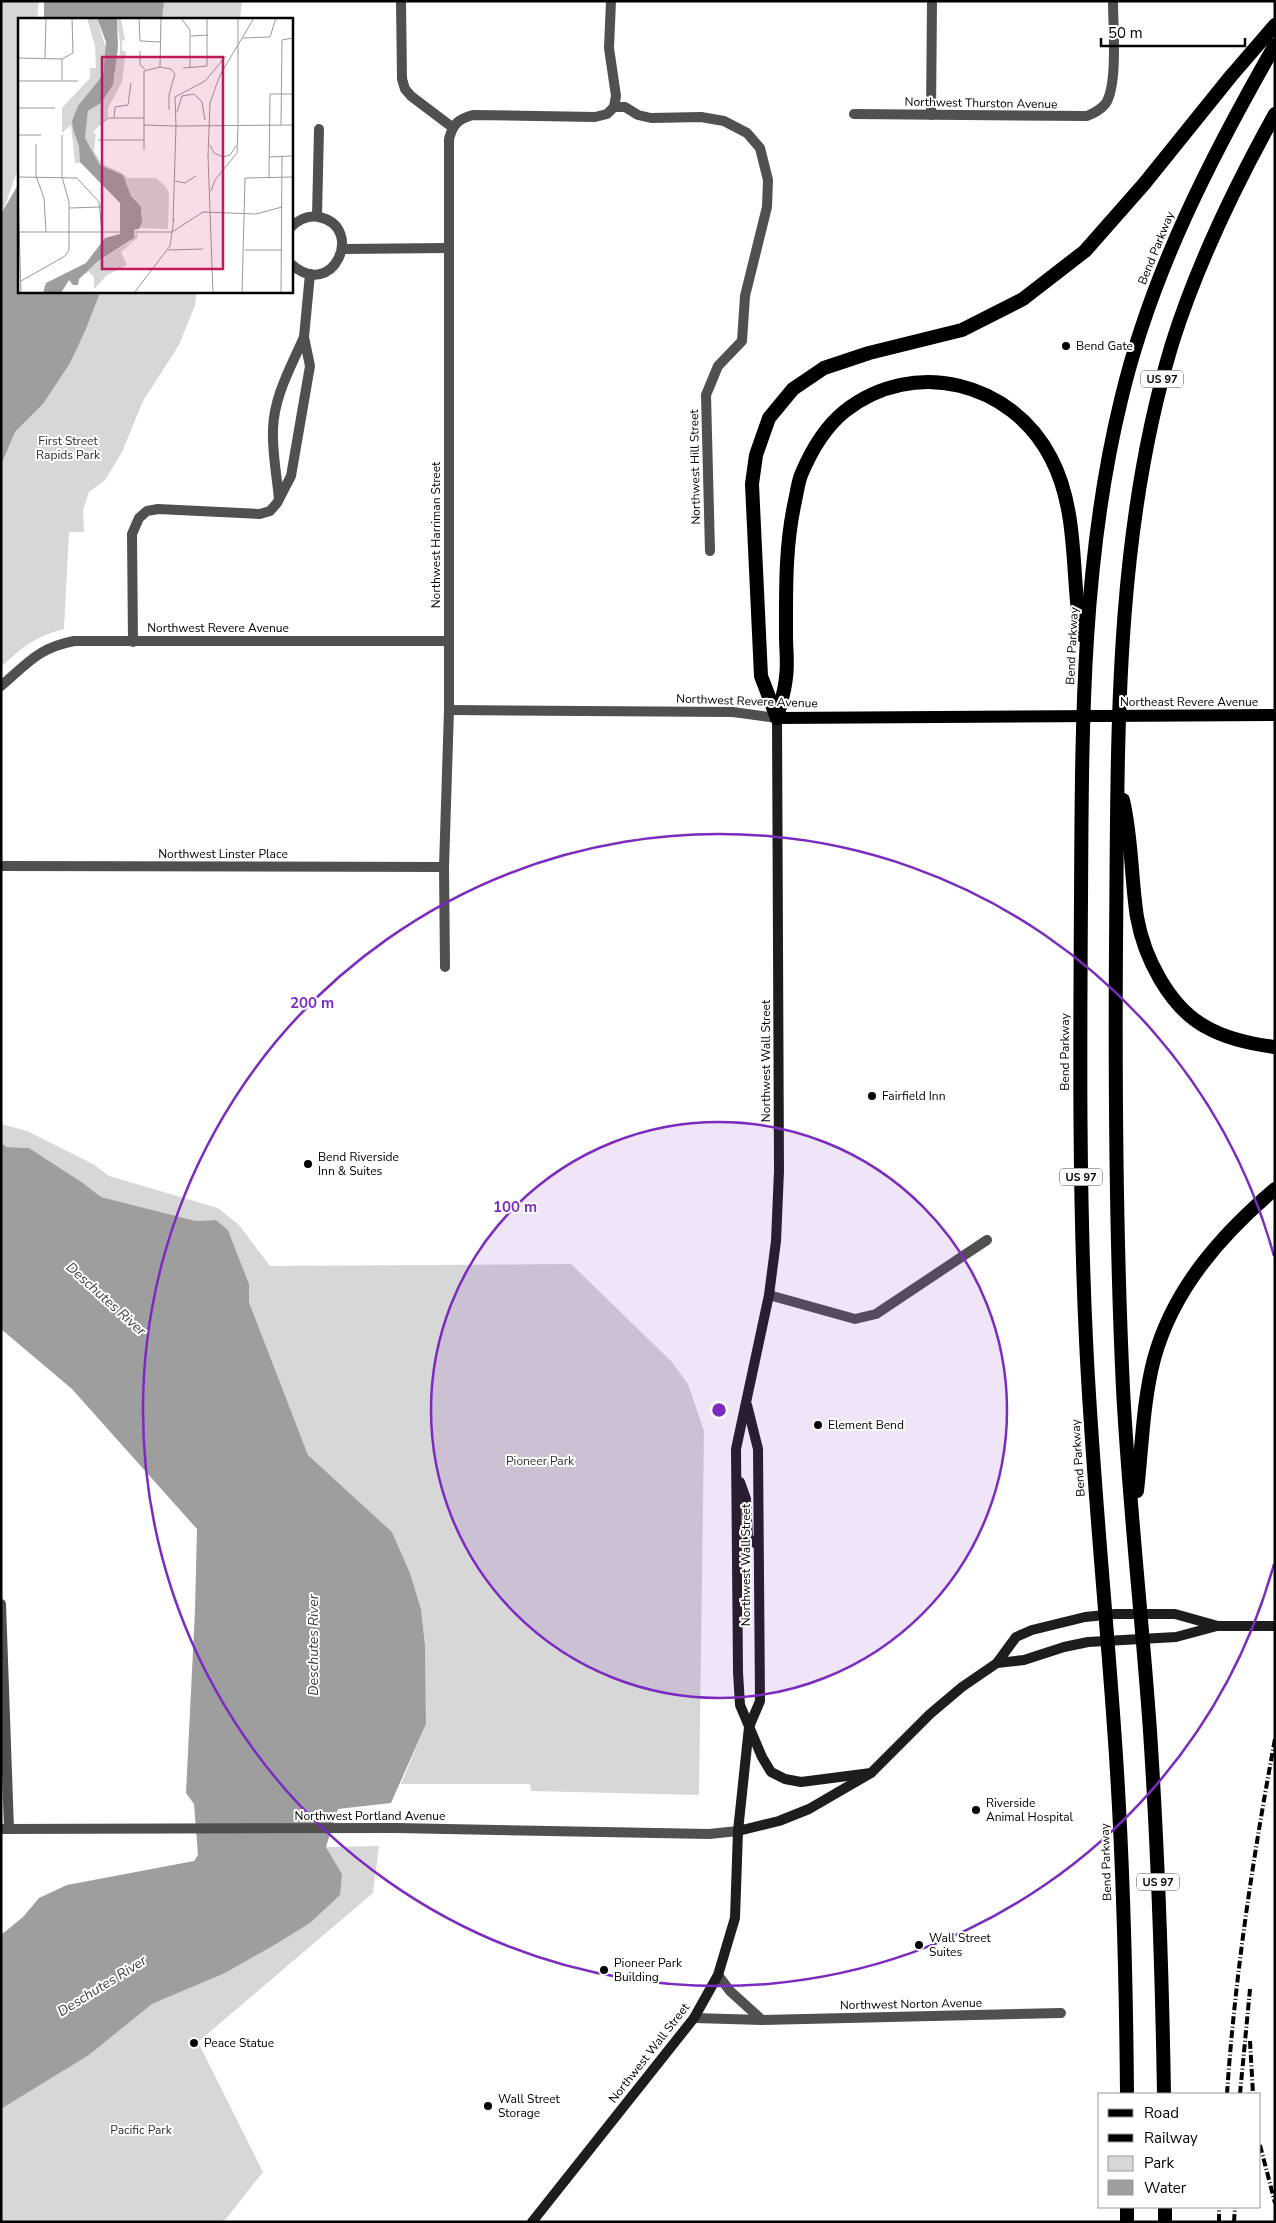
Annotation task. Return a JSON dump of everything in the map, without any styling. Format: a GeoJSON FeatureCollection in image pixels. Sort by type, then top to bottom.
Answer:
{"type":"FeatureCollection","features":[{"type":"Feature","properties":{"kind":"highway"},"geometry":{"type":"LineString","coordinates":[[777,718],[761,676],[752,484],[756,455],[769,418],[793,389],[824,368],[869,353],[962,330],[1023,299],[1085,251],[1144,184],[1231,76],[1275,25]]}},
{"type":"Feature","properties":{"kind":"highway","name":"Bend Parkway"},"geometry":{"type":"LineString","coordinates":[[1127,2093],[1126,1970],[1121,1848],[1088,1368],[1082,1227],[1080,1028],[1085,659],[1094,554],[1104,479],[1120,402],[1137,343],[1163,269],[1190,206],[1237,112],[1275,45]]}},
{"type":"Feature","properties":{"kind":"highway","name":"US 97"},"geometry":{"type":"LineString","coordinates":[[1164,2093],[1159,1890],[1124,1393],[1119,1264],[1115,1036],[1121,663],[1126,583],[1139,479],[1165,369],[1184,310],[1210,243],[1239,182],[1275,114]]}},
{"type":"Feature","properties":{"kind":"highway"},"geometry":{"type":"LineString","coordinates":[[777,718],[786,677],[786,562],[790,523],[800,476],[819,438],[845,411],[876,392],[908,384],[944,382],[970,388],[998,400],[1028,424],[1046,448],[1057,470],[1067,504],[1076,606],[1085,659]]}},
{"type":"Feature","properties":{"kind":"highway"},"geometry":{"type":"LineString","coordinates":[[1118,777],[1130,837],[1138,924],[1153,967],[1175,1002],[1204,1027],[1237,1041],[1275,1047]]}},
{"type":"Feature","properties":{"kind":"highway"},"geometry":{"type":"LineString","coordinates":[[1133,1524],[1148,1392],[1154,1360],[1166,1323],[1189,1282],[1218,1242],[1275,1189]]}},
{"type":"Feature","properties":{"kind":"highway"},"geometry":{"type":"LineString","coordinates":[[1127,2208],[1127,2222]]}},
{"type":"Feature","properties":{"kind":"highway"},"geometry":{"type":"LineString","coordinates":[[1165,2208],[1165,2222]]}},
{"type":"Feature","properties":{"kind":"main road","name":"Northeast Revere Avenue"},"geometry":{"type":"LineString","coordinates":[[1104,716],[1275,715]]}},
{"type":"Feature","properties":{"kind":"main road","name":"Northwest Revere Avenue"},"geometry":{"type":"LineString","coordinates":[[777,718],[1104,716]]}},
{"type":"Feature","properties":{"kind":"main road","name":"Northwest Wall Street"},"geometry":{"type":"LineString","coordinates":[[749,1727],[740,1705],[738,1672],[736,1449],[768,1295],[776,1242],[779,1171],[777,718]]}},
{"type":"Feature","properties":{"kind":"main road","name":"Northwest Wall Street"},"geometry":{"type":"LineString","coordinates":[[532,2222],[694,2018],[718,1975],[735,1918],[738,1831],[749,1727],[760,1701],[758,1449],[746,1402]]}},
{"type":"Feature","properties":{"kind":"main road"},"geometry":{"type":"LineString","coordinates":[[736,1474],[746,1498],[748,1538],[758,1545]]}},
{"type":"Feature","properties":{"kind":"main road"},"geometry":{"type":"LineString","coordinates":[[738,1831],[779,1821],[809,1809],[870,1773],[930,1714],[962,1687],[998,1663],[1016,1637],[1032,1630],[1085,1617],[1115,1614],[1175,1614],[1218,1626]]}},
{"type":"Feature","properties":{"kind":"main road"},"geometry":{"type":"LineString","coordinates":[[998,1663],[1024,1660],[1064,1647],[1088,1642],[1176,1637],[1218,1626],[1275,1626]]}},
{"type":"Feature","properties":{"kind":"main road"},"geometry":{"type":"LineString","coordinates":[[749,1727],[771,1772],[785,1779],[809,1782],[870,1773]]}},
{"type":"Feature","properties":{"kind":"street"},"geometry":{"type":"LineString","coordinates":[[401,1],[402,79],[404,89],[452,126],[461,118],[473,115],[595,117],[610,111],[616,88],[610,63],[609,48],[611,1]]}},
{"type":"Feature","properties":{"kind":"street"},"geometry":{"type":"LineString","coordinates":[[931,115],[932,1]]}},
{"type":"Feature","properties":{"kind":"street","name":"Northwest Thurston Avenue"},"geometry":{"type":"LineString","coordinates":[[854,114],[1087,116],[1097,112],[1105,105],[1113,86],[1112,1]]}},
{"type":"Feature","properties":{"kind":"street","name":"Northwest Hill Street"},"geometry":{"type":"LineString","coordinates":[[610,111],[625,107],[638,115],[651,118],[701,117],[724,121],[747,133],[760,148],[768,180],[767,207],[744,296],[742,341],[718,366],[706,395],[710,551]]}},
{"type":"Feature","properties":{"kind":"street","name":"Northwest Harriman Street"},"geometry":{"type":"LineString","coordinates":[[445,968],[444,867],[449,710],[448,248],[449,139],[452,126]]}},
{"type":"Feature","properties":{"kind":"street"},"geometry":{"type":"LineString","coordinates":[[317,216],[319,129]]}},
{"type":"Feature","properties":{"kind":"street"},"geometry":{"type":"LineString","coordinates":[[292,227],[306,218],[317,216],[328,220],[337,228],[342,238],[343,249],[339,260],[332,269],[321,274],[299,271],[292,265]]}},
{"type":"Feature","properties":{"kind":"street"},"geometry":{"type":"LineString","coordinates":[[343,249],[448,248]]}},
{"type":"Feature","properties":{"kind":"street"},"geometry":{"type":"LineString","coordinates":[[133,642],[132,534],[139,518],[147,511],[158,509],[260,514],[270,511],[279,500],[291,476],[310,366],[304,338],[310,274]]}},
{"type":"Feature","properties":{"kind":"street"},"geometry":{"type":"LineString","coordinates":[[279,500],[273,430],[276,405],[285,379],[304,338]]}},
{"type":"Feature","properties":{"kind":"street","name":"Northwest Revere Avenue"},"geometry":{"type":"LineString","coordinates":[[1,686],[36,654],[54,645],[74,641],[449,641]]}},
{"type":"Feature","properties":{"kind":"street","name":"Northwest Revere Avenue"},"geometry":{"type":"LineString","coordinates":[[449,710],[733,712],[777,718]]}},
{"type":"Feature","properties":{"kind":"street","name":"Northwest Linster Place"},"geometry":{"type":"LineString","coordinates":[[1,866],[444,867]]}},
{"type":"Feature","properties":{"kind":"street"},"geometry":{"type":"LineString","coordinates":[[768,1295],[855,1319],[876,1314],[987,1240]]}},
{"type":"Feature","properties":{"kind":"street"},"geometry":{"type":"LineString","coordinates":[[1,1604],[5,1828]]}},
{"type":"Feature","properties":{"kind":"street","name":"Northwest Portland Avenue"},"geometry":{"type":"LineString","coordinates":[[5,1828],[359,1828],[708,1834],[738,1831]]}},
{"type":"Feature","properties":{"kind":"street"},"geometry":{"type":"LineString","coordinates":[[718,1975],[730,1992],[762,2020]]}},
{"type":"Feature","properties":{"kind":"street","name":"Northwest Norton Avenue"},"geometry":{"type":"LineString","coordinates":[[694,2018],[762,2020],[1061,2013]]}},
{"type":"Feature","properties":{"kind":"green space"},"geometry":{"type":"Polygon","coordinates":[[[1,1],[39,1],[37,18],[18,18],[18,169],[1,217],[1,1]]]}},
{"type":"Feature","properties":{"kind":"green space"},"geometry":{"type":"Polygon","coordinates":[[[158,1],[242,1],[240,18],[141,18],[158,1]]]}},
{"type":"Feature","properties":{"kind":"green space","name":"First Street Rapids Park"},"geometry":{"type":"Polygon","coordinates":[[[197,292],[195,305],[179,345],[143,401],[122,452],[105,480],[89,492],[83,510],[84,532],[69,532],[64,629],[45,635],[30,643],[1,667],[1,465],[15,432],[43,404],[86,329],[100,293],[197,292]]]}},
{"type":"Feature","properties":{"kind":"green space","name":"Pioneer Park"},"geometry":{"type":"Polygon","coordinates":[[[1,1124],[27,1131],[93,1164],[109,1176],[218,1208],[239,1225],[270,1266],[571,1264],[671,1361],[688,1384],[704,1431],[699,1795],[531,1791],[530,1784],[401,1784],[426,1724],[425,1645],[421,1609],[410,1573],[392,1532],[308,1455],[249,1302],[249,1284],[228,1230],[216,1220],[196,1221],[101,1197],[29,1148],[7,1147],[1,1143],[1,1124]]]}},
{"type":"Feature","properties":{"kind":"green space","name":"Pacific Park"},"geometry":{"type":"Polygon","coordinates":[[[379,1846],[373,1893],[198,2042],[263,2172],[225,2220],[215,2222],[1,2222],[1,2109],[89,2055],[152,2004],[225,1973],[310,1923],[342,1874],[326,1847],[379,1846]]]}},
{"type":"Feature","properties":{"kind":"water"},"geometry":{"type":"Polygon","coordinates":[[[44,1],[164,1],[162,18],[44,18],[44,1]]]}},
{"type":"Feature","properties":{"kind":"water"},"geometry":{"type":"Polygon","coordinates":[[[18,185],[18,292],[102,292],[70,363],[43,404],[15,432],[1,465],[1,214],[18,185]]]}},
{"type":"Feature","properties":{"kind":"water","name":"Deschutes River"},"geometry":{"type":"Polygon","coordinates":[[[1,1143],[7,1147],[29,1148],[101,1197],[196,1221],[216,1220],[228,1230],[249,1284],[249,1302],[308,1455],[392,1532],[410,1573],[421,1609],[425,1645],[426,1724],[391,1803],[338,1809],[326,1847],[342,1874],[340,1895],[310,1923],[225,1973],[152,2004],[89,2055],[1,2109],[1,1935],[23,1917],[39,1898],[67,1885],[194,1861],[198,1855],[194,1804],[186,1793],[197,1529],[72,1389],[1,1329],[1,1143]]]}},
{"type":"Feature","properties":{"kind":"railway"},"geometry":{"type":"LineString","coordinates":[[1227,2093],[1230,2049],[1246,1916],[1275,1739]]}},
{"type":"Feature","properties":{"kind":"railway"},"geometry":{"type":"LineString","coordinates":[[1240,2093],[1250,1989]]}},
{"type":"Feature","properties":{"kind":"railway"},"geometry":{"type":"LineString","coordinates":[[1250,2041],[1253,2093]]}},
{"type":"Feature","properties":{"kind":"railway"},"geometry":{"type":"LineString","coordinates":[[1261,2149],[1275,2203]]}},
{"type":"Feature","properties":{"kind":"railway"},"geometry":{"type":"LineString","coordinates":[[1219,2208],[1219,2222]]}},
{"type":"Feature","properties":{"kind":"railway"},"geometry":{"type":"LineString","coordinates":[[1234,2222],[1235,2208]]}},
{"type":"Feature","properties":{"kind":"place","name":"Bend Gate"},"geometry":{"type":"Point","coordinates":[1066,346]}},
{"type":"Feature","properties":{"kind":"place","name":"Fairfield Inn"},"geometry":{"type":"Point","coordinates":[872,1096]}},
{"type":"Feature","properties":{"kind":"place","name":"Bend Riverside Inn & Suites"},"geometry":{"type":"Point","coordinates":[308,1164]}},
{"type":"Feature","properties":{"kind":"place","name":"Element Bend"},"geometry":{"type":"Point","coordinates":[818,1425]}},
{"type":"Feature","properties":{"kind":"place","name":"Riverside Animal Hospital"},"geometry":{"type":"Point","coordinates":[976,1810]}},
{"type":"Feature","properties":{"kind":"place","name":"Wall Street Suites"},"geometry":{"type":"Point","coordinates":[919,1945]}},
{"type":"Feature","properties":{"kind":"place","name":"Pioneer Park Building"},"geometry":{"type":"Point","coordinates":[604,1970]}},
{"type":"Feature","properties":{"kind":"place","name":"Peace Statue"},"geometry":{"type":"Point","coordinates":[194,2043]}},
{"type":"Feature","properties":{"kind":"place","name":"Wall Street Storage"},"geometry":{"type":"Point","coordinates":[488,2106]}}]}
